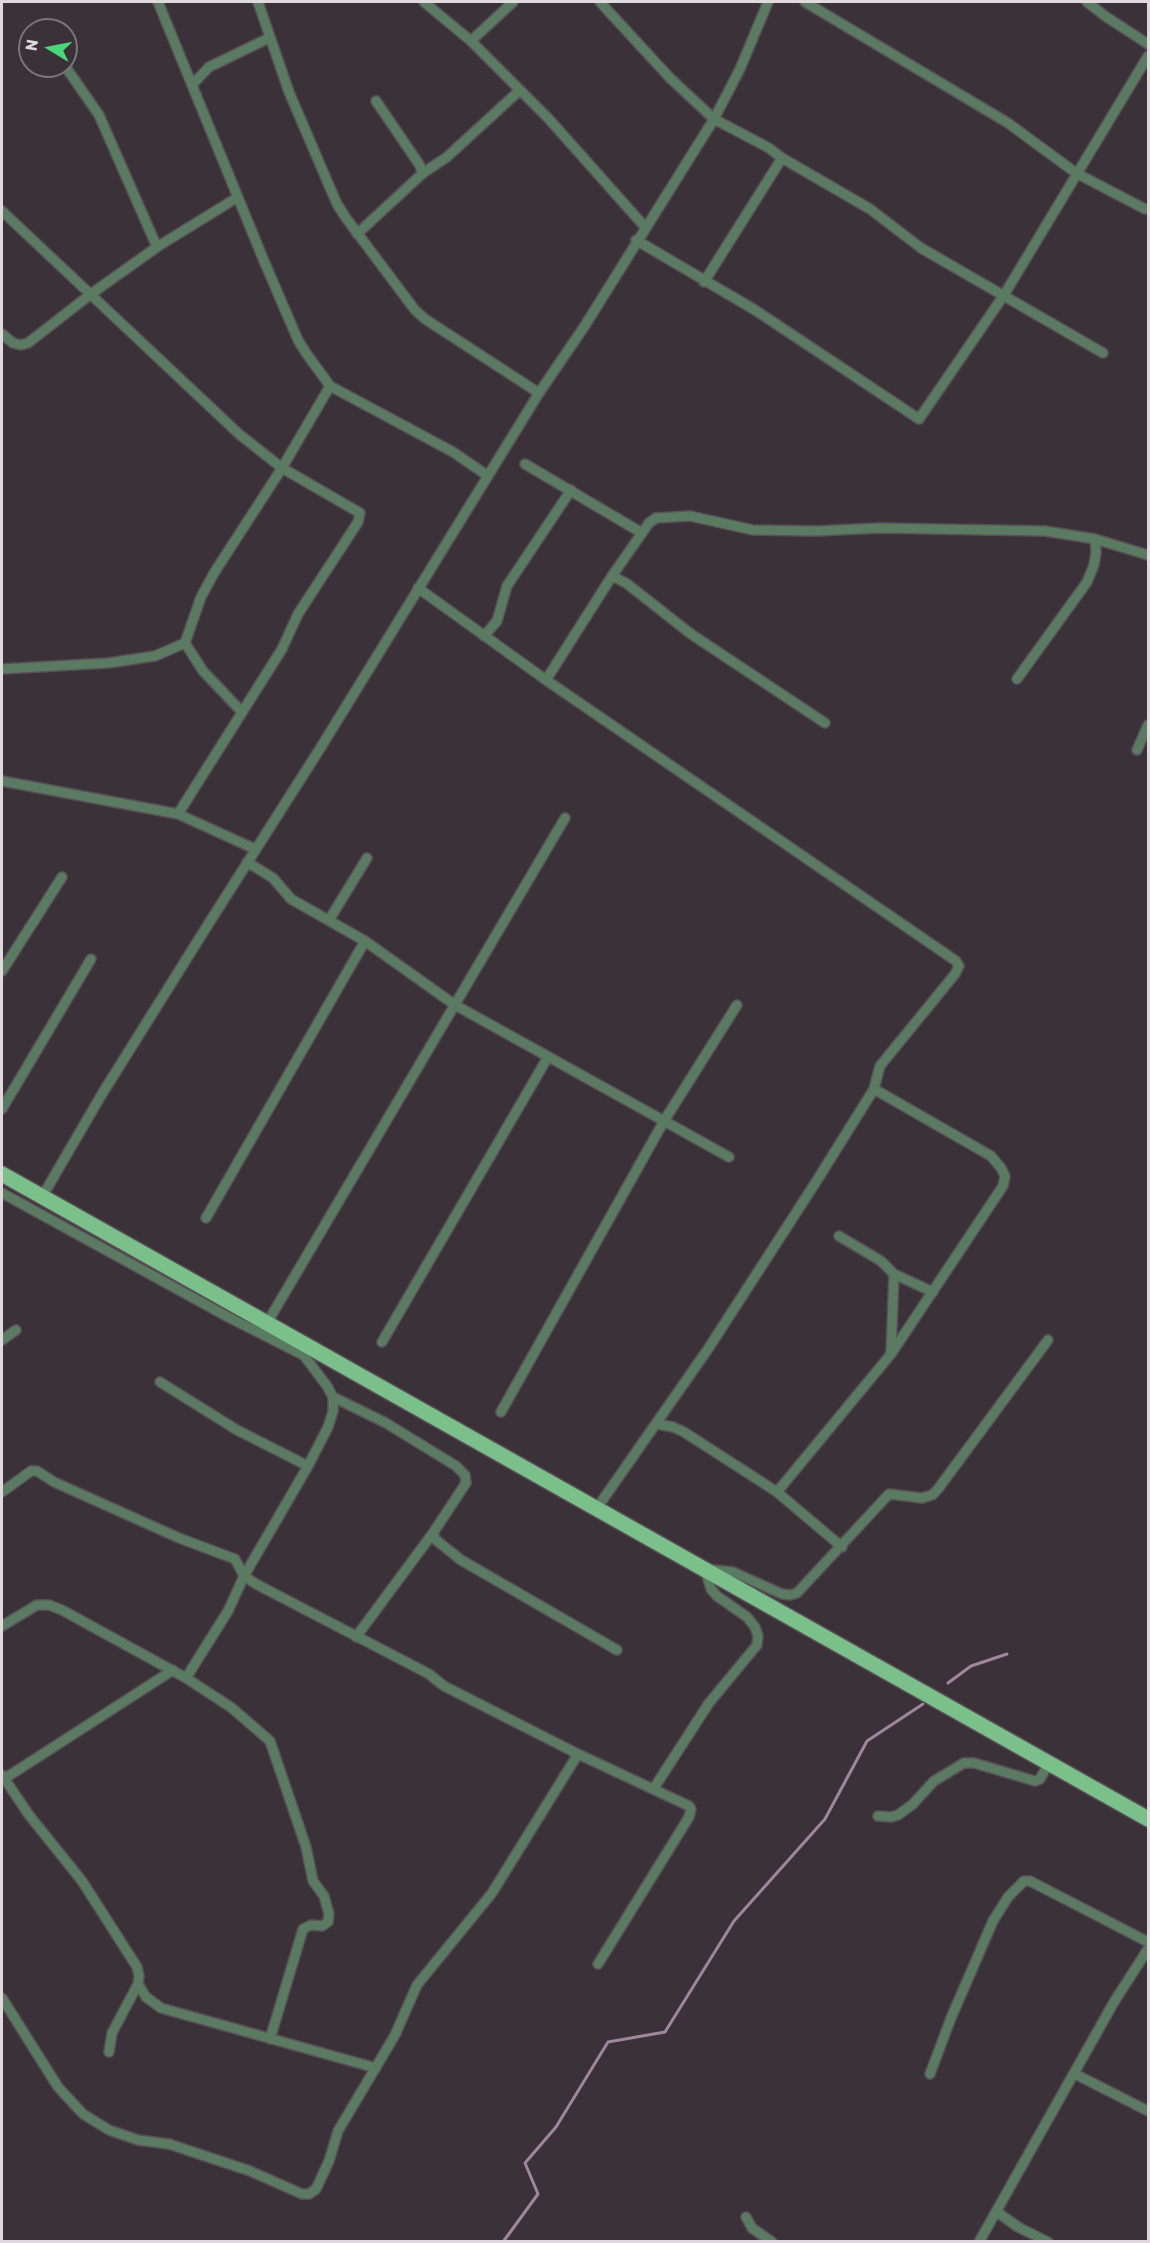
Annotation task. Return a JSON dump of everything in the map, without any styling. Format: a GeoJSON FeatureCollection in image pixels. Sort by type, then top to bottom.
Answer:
{"type":"FeatureCollection","features":[{"type":"Feature","properties":{"kind":"main road"},"geometry":{"type":"LineString","coordinates":[[2,1174],[1149,1819]]}},
{"type":"Feature","properties":{"kind":"street"},"geometry":{"type":"LineString","coordinates":[[158,2],[298,340],[330,386],[453,452],[488,476]]}},
{"type":"Feature","properties":{"kind":"street"},"geometry":{"type":"LineString","coordinates":[[258,2],[289,92],[337,204],[357,234],[415,310],[425,319],[539,393]]}},
{"type":"Feature","properties":{"kind":"street"},"geometry":{"type":"LineString","coordinates":[[424,2],[471,41],[548,118],[645,227]]}},
{"type":"Feature","properties":{"kind":"street"},"geometry":{"type":"LineString","coordinates":[[471,41],[513,2]]}},
{"type":"Feature","properties":{"kind":"street"},"geometry":{"type":"LineString","coordinates":[[600,2],[670,78],[714,119],[769,148],[782,158],[870,209],[921,248],[1103,353]]}},
{"type":"Feature","properties":{"kind":"street"},"geometry":{"type":"LineString","coordinates":[[42,1197],[108,1084],[417,588],[714,119],[740,69],[768,2]]}},
{"type":"Feature","properties":{"kind":"street"},"geometry":{"type":"LineString","coordinates":[[805,2],[1008,123],[1076,173],[1145,209]]}},
{"type":"Feature","properties":{"kind":"street"},"geometry":{"type":"LineString","coordinates":[[1087,2],[1149,44]]}},
{"type":"Feature","properties":{"kind":"street"},"geometry":{"type":"LineString","coordinates":[[192,85],[209,67],[269,38]]}},
{"type":"Feature","properties":{"kind":"street"},"geometry":{"type":"LineString","coordinates":[[636,240],[755,310],[919,419],[1004,295],[1149,56]]}},
{"type":"Feature","properties":{"kind":"street"},"geometry":{"type":"LineString","coordinates":[[73,78],[99,115],[157,247]]}},
{"type":"Feature","properties":{"kind":"street"},"geometry":{"type":"LineString","coordinates":[[357,234],[423,173],[447,157],[520,90]]}},
{"type":"Feature","properties":{"kind":"street"},"geometry":{"type":"LineString","coordinates":[[376,101],[423,173]]}},
{"type":"Feature","properties":{"kind":"street"},"geometry":{"type":"LineString","coordinates":[[704,282],[782,158]]}},
{"type":"Feature","properties":{"kind":"street"},"geometry":{"type":"LineString","coordinates":[[2,334],[13,344],[28,343],[157,247],[238,197]]}},
{"type":"Feature","properties":{"kind":"street"},"geometry":{"type":"LineString","coordinates":[[2,211],[238,434],[282,468],[360,513],[358,522],[298,615],[282,649],[178,814]]}},
{"type":"Feature","properties":{"kind":"street"},"geometry":{"type":"LineString","coordinates":[[2,669],[108,663],[155,656],[185,643],[201,597],[214,573],[282,468],[330,386]]}},
{"type":"Feature","properties":{"kind":"street"},"geometry":{"type":"LineString","coordinates":[[525,464],[642,533]]}},
{"type":"Feature","properties":{"kind":"street"},"geometry":{"type":"LineString","coordinates":[[484,636],[497,621],[507,586],[571,490]]}},
{"type":"Feature","properties":{"kind":"street"},"geometry":{"type":"LineString","coordinates":[[546,680],[612,576],[649,523],[656,518],[690,516],[753,530],[816,531],[880,528],[1045,531],[1095,539],[1149,555]]}},
{"type":"Feature","properties":{"kind":"street"},"geometry":{"type":"LineString","coordinates":[[1017,679],[1087,582],[1094,565],[1095,539]]}},
{"type":"Feature","properties":{"kind":"street"},"geometry":{"type":"LineString","coordinates":[[612,576],[626,583],[691,634],[825,723]]}},
{"type":"Feature","properties":{"kind":"street"},"geometry":{"type":"LineString","coordinates":[[417,588],[546,680],[956,961],[959,966],[956,974],[880,1066],[874,1089],[733,1311],[597,1508]]}},
{"type":"Feature","properties":{"kind":"street"},"geometry":{"type":"LineString","coordinates":[[185,643],[203,671],[241,711]]}},
{"type":"Feature","properties":{"kind":"street"},"geometry":{"type":"LineString","coordinates":[[1137,750],[1149,725]]}},
{"type":"Feature","properties":{"kind":"street"},"geometry":{"type":"LineString","coordinates":[[2,781],[178,814],[255,849]]}},
{"type":"Feature","properties":{"kind":"street"},"geometry":{"type":"LineString","coordinates":[[267,1323],[565,818]]}},
{"type":"Feature","properties":{"kind":"street"},"geometry":{"type":"LineString","coordinates":[[329,920],[367,858]]}},
{"type":"Feature","properties":{"kind":"street"},"geometry":{"type":"LineString","coordinates":[[248,862],[273,878],[291,899],[365,941],[455,1005],[729,1157]]}},
{"type":"Feature","properties":{"kind":"street"},"geometry":{"type":"LineString","coordinates":[[2,971],[62,877]]}},
{"type":"Feature","properties":{"kind":"street"},"geometry":{"type":"LineString","coordinates":[[206,1218],[365,941]]}},
{"type":"Feature","properties":{"kind":"street"},"geometry":{"type":"LineString","coordinates":[[2,1109],[91,959]]}},
{"type":"Feature","properties":{"kind":"street"},"geometry":{"type":"LineString","coordinates":[[501,1412],[664,1121],[737,1005]]}},
{"type":"Feature","properties":{"kind":"street"},"geometry":{"type":"LineString","coordinates":[[382,1342],[548,1057]]}},
{"type":"Feature","properties":{"kind":"street"},"geometry":{"type":"LineString","coordinates":[[777,1492],[891,1354],[1003,1186],[1005,1176],[991,1156],[874,1089]]}},
{"type":"Feature","properties":{"kind":"street"},"geometry":{"type":"LineString","coordinates":[[2,1193],[230,1318],[303,1355]]}},
{"type":"Feature","properties":{"kind":"street"},"geometry":{"type":"LineString","coordinates":[[839,1236],[881,1261],[894,1274],[933,1293]]}},
{"type":"Feature","properties":{"kind":"street"},"geometry":{"type":"LineString","coordinates":[[891,1354],[894,1274]]}},
{"type":"Feature","properties":{"kind":"street"},"geometry":{"type":"LineString","coordinates":[[2,1340],[16,1330]]}},
{"type":"Feature","properties":{"kind":"street"},"geometry":{"type":"LineString","coordinates":[[186,1678],[228,1611],[244,1576],[308,1466],[328,1427],[333,1411],[333,1398],[327,1386],[288,1335]]}},
{"type":"Feature","properties":{"kind":"street"},"geometry":{"type":"LineString","coordinates":[[654,1788],[710,1703],[757,1645],[758,1636],[755,1627],[747,1617],[717,1596],[711,1589],[705,1569],[733,1572],[782,1594],[797,1593],[889,1494],[922,1498],[932,1496],[1048,1340]]}},
{"type":"Feature","properties":{"kind":"street"},"geometry":{"type":"LineString","coordinates":[[160,1382],[237,1430],[308,1466]]}},
{"type":"Feature","properties":{"kind":"street"},"geometry":{"type":"LineString","coordinates":[[333,1398],[386,1423],[456,1466],[465,1475],[466,1483],[433,1533],[356,1636]]}},
{"type":"Feature","properties":{"kind":"street"},"geometry":{"type":"LineString","coordinates":[[657,1424],[684,1432],[777,1492],[842,1547]]}},
{"type":"Feature","properties":{"kind":"street"},"geometry":{"type":"LineString","coordinates":[[2,1492],[37,1471],[54,1482],[179,1538],[235,1559],[244,1576],[429,1674],[444,1686],[578,1754],[689,1806],[691,1809],[689,1816],[598,1964]]}},
{"type":"Feature","properties":{"kind":"street"},"geometry":{"type":"LineString","coordinates":[[433,1533],[436,1540],[461,1560],[617,1650]]}},
{"type":"Feature","properties":{"kind":"street"},"geometry":{"type":"LineString","coordinates":[[2,1626],[37,1605],[49,1605],[186,1678],[232,1708],[270,1741],[306,1847],[313,1881],[327,1904],[328,1922],[322,1926],[305,1926],[303,1929],[270,2039]]}},
{"type":"Feature","properties":{"kind":"street"},"geometry":{"type":"LineString","coordinates":[[109,2052],[112,2033],[138,1984],[137,1967],[82,1881],[29,1815],[3,1777],[172,1670]]}},
{"type":"Feature","properties":{"kind":"street"},"geometry":{"type":"LineString","coordinates":[[2,1998],[58,2087],[83,2114],[110,2130],[138,2140],[169,2144],[250,2171],[302,2194],[309,2194],[316,2189],[329,2162],[338,2131],[395,2035],[417,1985],[492,1893],[578,1754]]}},
{"type":"Feature","properties":{"kind":"street"},"geometry":{"type":"LineString","coordinates":[[878,1816],[898,1815],[913,1804],[934,1781],[964,1763],[974,1763],[1035,1780],[1040,1779],[1049,1763]]}},
{"type":"Feature","properties":{"kind":"street"},"geometry":{"type":"LineString","coordinates":[[930,2074],[951,2018],[993,1921],[1008,1897],[1024,1881],[1030,1881],[1149,1942]]}},
{"type":"Feature","properties":{"kind":"street"},"geometry":{"type":"LineString","coordinates":[[979,2241],[1114,2002],[1149,1949]]}},
{"type":"Feature","properties":{"kind":"street"},"geometry":{"type":"LineString","coordinates":[[138,1984],[146,1997],[161,2008],[376,2068]]}},
{"type":"Feature","properties":{"kind":"street"},"geometry":{"type":"LineString","coordinates":[[1075,2074],[1149,2111]]}},
{"type":"Feature","properties":{"kind":"street"},"geometry":{"type":"LineString","coordinates":[[997,2212],[1018,2227],[1048,2241]]}},
{"type":"Feature","properties":{"kind":"street"},"geometry":{"type":"LineString","coordinates":[[746,2217],[752,2228],[772,2241]]}},
{"type":"Feature","properties":{"kind":"waterway"},"geometry":{"type":"LineString","coordinates":[[948,1683],[971,1666],[1007,1654]]}},
{"type":"Feature","properties":{"kind":"waterway"},"geometry":{"type":"LineString","coordinates":[[503,2242],[538,2194],[525,2163],[556,2127],[608,2042],[665,2032],[734,1921],[825,1819],[867,1741],[923,1704]]}}]}
